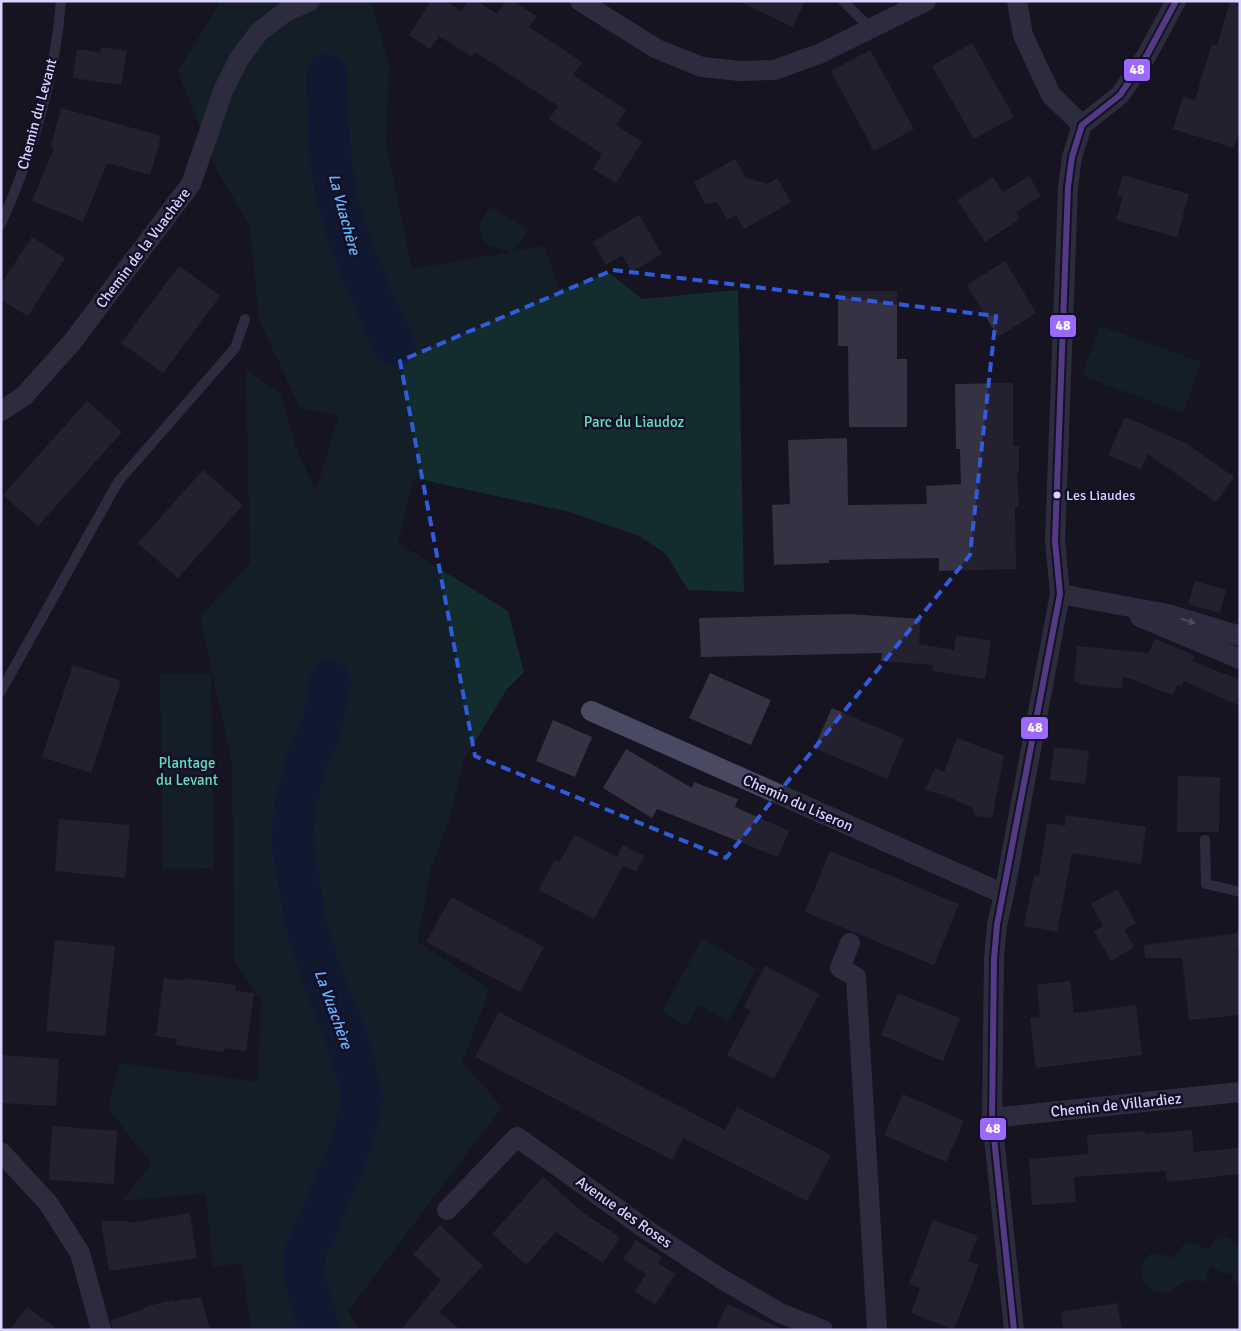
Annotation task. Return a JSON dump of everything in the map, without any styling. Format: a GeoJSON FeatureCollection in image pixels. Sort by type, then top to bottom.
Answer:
{"type":"FeatureCollection","features":[{"type":"Feature","properties":{"kind":"street","name":"Chemin de la Vuachère"},"geometry":{"type":"LineString","coordinates":[[1,411],[24,396],[73,341],[191,184],[223,91],[239,59],[259,32],[285,12],[310,1]]}},
{"type":"Feature","properties":{"kind":"street"},"geometry":{"type":"LineString","coordinates":[[580,1],[657,49],[702,68],[740,71],[774,70],[819,54],[926,1]]}},
{"type":"Feature","properties":{"kind":"street"},"geometry":{"type":"LineString","coordinates":[[1017,1],[1023,35],[1051,95],[1082,125]]}},
{"type":"Feature","properties":{"kind":"street"},"geometry":{"type":"LineString","coordinates":[[1014,1330],[992,1118],[994,959],[996,924],[1004,894],[1060,594],[1055,541],[1068,187],[1072,157],[1082,125],[1120,95],[1147,55],[1176,1]]}},
{"type":"Feature","properties":{"kind":"street"},"geometry":{"type":"LineString","coordinates":[[1060,594],[1168,614],[1240,636]]}},
{"type":"Feature","properties":{"kind":"street"},"geometry":{"type":"LineString","coordinates":[[1107,603],[1240,659]]}},
{"type":"Feature","properties":{"kind":"street","name":"Chemin du Liseron"},"geometry":{"type":"LineString","coordinates":[[591,711],[1004,894]]}},
{"type":"Feature","properties":{"kind":"street"},"geometry":{"type":"LineString","coordinates":[[850,943],[840,968],[856,977],[877,1330]]}},
{"type":"Feature","properties":{"kind":"street","name":"Chemin de Villardiez"},"geometry":{"type":"LineString","coordinates":[[992,1118],[1240,1092]]}},
{"type":"Feature","properties":{"kind":"street","name":"Avenue des Roses"},"geometry":{"type":"LineString","coordinates":[[447,1210],[517,1137],[647,1230],[720,1278],[780,1313],[823,1330]]}},
{"type":"Feature","properties":{"kind":"street"},"geometry":{"type":"LineString","coordinates":[[1,1152],[48,1203],[80,1253],[101,1330]]}},
{"type":"Feature","properties":{"kind":"lane","name":"Chemin du Levant"},"geometry":{"type":"LineString","coordinates":[[1,224],[31,147],[48,82],[61,1]]}},
{"type":"Feature","properties":{"kind":"lane"},"geometry":{"type":"LineString","coordinates":[[843,1],[870,29]]}},
{"type":"Feature","properties":{"kind":"lane"},"geometry":{"type":"LineString","coordinates":[[1,691],[118,482],[236,348],[245,319]]}},
{"type":"Feature","properties":{"kind":"lane"},"geometry":{"type":"LineString","coordinates":[[1205,840],[1206,884],[1240,892]]}},
{"type":"Feature","properties":{"kind":"highlighted area"},"geometry":{"type":"Polygon","coordinates":[[[613,270],[996,316],[970,555],[726,858],[475,756],[400,361],[613,270]]]}},
{"type":"Feature","properties":{"kind":"green space","name":"Parc du Liaudoz"},"geometry":{"type":"Polygon","coordinates":[[[221,1],[371,1],[389,65],[386,144],[412,269],[511,252],[490,246],[481,237],[480,223],[490,207],[529,230],[513,251],[544,246],[559,289],[609,273],[642,299],[738,290],[744,592],[688,590],[666,554],[639,536],[570,512],[414,478],[398,543],[508,611],[524,672],[507,689],[464,760],[450,817],[431,868],[417,942],[490,989],[462,1062],[502,1107],[348,1311],[359,1330],[251,1330],[242,1263],[213,1267],[206,1193],[122,1201],[151,1164],[108,1108],[120,1063],[258,1082],[261,1000],[234,961],[232,763],[200,617],[250,563],[246,370],[281,394],[297,451],[316,491],[339,415],[300,408],[259,320],[250,226],[216,168],[178,71],[221,1]]]}},
{"type":"Feature","properties":{"kind":"green space"},"geometry":{"type":"Polygon","coordinates":[[[1100,326],[1201,362],[1183,413],[1082,376],[1100,326]]]}},
{"type":"Feature","properties":{"kind":"green space","name":"Plantage du Levant"},"geometry":{"type":"Polygon","coordinates":[[[160,674],[211,674],[214,868],[163,869],[160,674]]]}},
{"type":"Feature","properties":{"kind":"green space"},"geometry":{"type":"Polygon","coordinates":[[[702,939],[756,969],[728,1021],[698,1005],[687,1026],[662,1012],[702,939]]]}},
{"type":"Feature","properties":{"kind":"green space"},"geometry":{"type":"Polygon","coordinates":[[[1221,1236],[1229,1238],[1240,1247],[1240,1285],[1235,1282],[1231,1273],[1223,1273],[1210,1266],[1206,1280],[1201,1282],[1187,1281],[1171,1290],[1159,1293],[1150,1289],[1141,1275],[1140,1269],[1144,1260],[1150,1254],[1166,1255],[1172,1259],[1180,1248],[1191,1243],[1209,1250],[1215,1240],[1221,1236]]]}},
{"type":"Feature","properties":{"kind":"building"},"geometry":{"type":"Polygon","coordinates":[[[431,1],[446,1],[461,11],[468,1],[477,1],[497,14],[506,1],[513,1],[537,16],[529,27],[582,62],[573,75],[626,110],[616,125],[642,142],[616,183],[593,169],[602,154],[549,119],[558,106],[475,52],[472,57],[439,36],[430,49],[409,35],[431,1]]]}},
{"type":"Feature","properties":{"kind":"building"},"geometry":{"type":"Polygon","coordinates":[[[738,1],[805,1],[793,27],[738,1]]]}},
{"type":"Feature","properties":{"kind":"building"},"geometry":{"type":"Polygon","coordinates":[[[1230,1],[1240,1],[1240,130],[1234,148],[1173,129],[1183,97],[1195,100],[1212,44],[1217,46],[1230,1]]]}},
{"type":"Feature","properties":{"kind":"building"},"geometry":{"type":"Polygon","coordinates":[[[972,43],[1014,117],[974,139],[932,66],[972,43]]]}},
{"type":"Feature","properties":{"kind":"building"},"geometry":{"type":"Polygon","coordinates":[[[101,47],[127,51],[121,85],[73,78],[77,49],[101,53],[101,47]]]}},
{"type":"Feature","properties":{"kind":"building"},"geometry":{"type":"Polygon","coordinates":[[[870,50],[914,129],[874,151],[831,71],[870,50]]]}},
{"type":"Feature","properties":{"kind":"building"},"geometry":{"type":"Polygon","coordinates":[[[61,108],[161,136],[150,175],[107,163],[83,222],[32,201],[54,148],[51,147],[61,108]]]}},
{"type":"Feature","properties":{"kind":"building"},"geometry":{"type":"Polygon","coordinates":[[[735,159],[746,178],[768,184],[777,178],[791,202],[744,229],[736,215],[727,220],[717,202],[705,204],[694,182],[735,159]]]}},
{"type":"Feature","properties":{"kind":"building"},"geometry":{"type":"Polygon","coordinates":[[[1123,175],[1189,194],[1177,237],[1116,220],[1123,197],[1117,195],[1123,175]]]}},
{"type":"Feature","properties":{"kind":"building"},"geometry":{"type":"Polygon","coordinates":[[[1029,176],[1041,196],[1016,212],[1020,219],[985,242],[957,200],[993,177],[1003,192],[1029,176]]]}},
{"type":"Feature","properties":{"kind":"building"},"geometry":{"type":"Polygon","coordinates":[[[639,215],[662,254],[632,272],[622,255],[606,265],[593,242],[639,215]]]}},
{"type":"Feature","properties":{"kind":"building"},"geometry":{"type":"Polygon","coordinates":[[[32,237],[65,258],[28,316],[1,300],[1,284],[32,237]]]}},
{"type":"Feature","properties":{"kind":"building"},"geometry":{"type":"Polygon","coordinates":[[[1005,261],[1036,313],[998,337],[967,285],[1005,261]]]}},
{"type":"Feature","properties":{"kind":"building"},"geometry":{"type":"Polygon","coordinates":[[[179,266],[220,296],[163,373],[121,343],[179,266]]]}},
{"type":"Feature","properties":{"kind":"building"},"geometry":{"type":"Polygon","coordinates":[[[838,291],[897,291],[897,359],[907,359],[907,427],[849,427],[848,346],[838,346],[838,291]]]}},
{"type":"Feature","properties":{"kind":"building"},"geometry":{"type":"Polygon","coordinates":[[[1013,383],[1013,446],[1019,446],[1019,472],[1017,472],[1019,507],[1015,507],[1016,569],[939,571],[939,558],[829,560],[829,563],[774,565],[772,505],[790,504],[788,440],[847,438],[848,505],[927,504],[926,486],[961,484],[960,449],[956,449],[955,384],[1013,383]]]}},
{"type":"Feature","properties":{"kind":"building"},"geometry":{"type":"Polygon","coordinates":[[[87,401],[122,432],[38,526],[3,495],[87,401]]]}},
{"type":"Feature","properties":{"kind":"building"},"geometry":{"type":"Polygon","coordinates":[[[1125,417],[1184,442],[1234,477],[1216,502],[1148,454],[1141,469],[1108,455],[1125,417]]]}},
{"type":"Feature","properties":{"kind":"building"},"geometry":{"type":"Polygon","coordinates":[[[203,470],[243,505],[178,578],[138,543],[203,470]]]}},
{"type":"Feature","properties":{"kind":"building"},"geometry":{"type":"Polygon","coordinates":[[[1195,581],[1226,590],[1220,613],[1188,604],[1195,581]]]}},
{"type":"Feature","properties":{"kind":"building"},"geometry":{"type":"Polygon","coordinates":[[[850,614],[921,619],[919,644],[954,650],[956,635],[991,641],[985,679],[932,671],[933,665],[881,661],[882,653],[701,657],[699,618],[850,614]]]}},
{"type":"Feature","properties":{"kind":"building"},"geometry":{"type":"Polygon","coordinates":[[[1155,639],[1194,655],[1192,661],[1240,680],[1240,706],[1184,681],[1182,687],[1177,685],[1173,695],[1123,676],[1122,689],[1078,684],[1079,682],[1074,681],[1077,646],[1149,653],[1155,639]]]}},
{"type":"Feature","properties":{"kind":"building"},"geometry":{"type":"Polygon","coordinates":[[[73,665],[121,681],[91,773],[42,757],[73,665]]]}},
{"type":"Feature","properties":{"kind":"building"},"geometry":{"type":"Polygon","coordinates":[[[710,673],[771,700],[751,745],[689,718],[710,673]]]}},
{"type":"Feature","properties":{"kind":"building"},"geometry":{"type":"Polygon","coordinates":[[[832,708],[904,739],[887,779],[814,748],[832,708]]]}},
{"type":"Feature","properties":{"kind":"building"},"geometry":{"type":"Polygon","coordinates":[[[553,720],[592,737],[575,777],[536,761],[553,720]]]}},
{"type":"Feature","properties":{"kind":"building"},"geometry":{"type":"Polygon","coordinates":[[[957,738],[1004,756],[992,818],[975,816],[972,807],[944,795],[925,790],[935,768],[944,772],[957,738]]]}},
{"type":"Feature","properties":{"kind":"building"},"geometry":{"type":"Polygon","coordinates":[[[1054,747],[1089,751],[1085,784],[1050,780],[1054,747]]]}},
{"type":"Feature","properties":{"kind":"building"},"geometry":{"type":"Polygon","coordinates":[[[626,749],[692,788],[694,782],[738,799],[735,807],[789,831],[778,857],[657,809],[652,818],[603,788],[626,749]]]}},
{"type":"Feature","properties":{"kind":"building"},"geometry":{"type":"Polygon","coordinates":[[[1178,776],[1220,777],[1219,832],[1177,832],[1178,776]]]}},
{"type":"Feature","properties":{"kind":"building"},"geometry":{"type":"Polygon","coordinates":[[[1066,815],[1146,827],[1141,864],[1072,853],[1057,932],[1024,926],[1034,875],[1039,876],[1047,823],[1065,826],[1066,815]]]}},
{"type":"Feature","properties":{"kind":"building"},"geometry":{"type":"Polygon","coordinates":[[[59,819],[130,825],[125,878],[55,871],[59,819]]]}},
{"type":"Feature","properties":{"kind":"building"},"geometry":{"type":"Polygon","coordinates":[[[575,835],[617,857],[623,845],[644,856],[636,872],[623,866],[594,919],[539,890],[555,859],[559,862],[575,835]]]}},
{"type":"Feature","properties":{"kind":"building"},"geometry":{"type":"Polygon","coordinates":[[[830,851],[959,904],[934,965],[805,912],[830,851]]]}},
{"type":"Feature","properties":{"kind":"building"},"geometry":{"type":"Polygon","coordinates":[[[1117,889],[1136,923],[1124,930],[1134,947],[1111,961],[1094,931],[1103,926],[1091,904],[1117,889]]]}},
{"type":"Feature","properties":{"kind":"building"},"geometry":{"type":"Polygon","coordinates":[[[451,897],[544,947],[520,992],[426,942],[451,897]]]}},
{"type":"Feature","properties":{"kind":"building"},"geometry":{"type":"Polygon","coordinates":[[[1240,933],[1240,949],[1237,950],[1240,972],[1240,1015],[1189,1020],[1182,958],[1145,958],[1144,945],[1240,933]]]}},
{"type":"Feature","properties":{"kind":"building"},"geometry":{"type":"Polygon","coordinates":[[[55,940],[115,946],[105,1036],[46,1031],[55,940]]]}},
{"type":"Feature","properties":{"kind":"building"},"geometry":{"type":"Polygon","coordinates":[[[765,966],[819,994],[774,1079],[727,1055],[751,1010],[744,1007],[765,966]]]}},
{"type":"Feature","properties":{"kind":"building"},"geometry":{"type":"Polygon","coordinates":[[[164,978],[183,981],[184,978],[236,985],[235,991],[254,993],[246,1051],[224,1048],[223,1052],[176,1045],[177,1039],[156,1036],[164,978]]]}},
{"type":"Feature","properties":{"kind":"building"},"geometry":{"type":"Polygon","coordinates":[[[1070,981],[1074,1013],[1136,1005],[1142,1055],[1036,1068],[1030,1018],[1040,1017],[1037,985],[1070,981]]]}},
{"type":"Feature","properties":{"kind":"building"},"geometry":{"type":"Polygon","coordinates":[[[898,993],[960,1018],[943,1061],[881,1035],[898,993]]]}},
{"type":"Feature","properties":{"kind":"building"},"geometry":{"type":"Polygon","coordinates":[[[499,1012],[725,1130],[737,1107],[831,1155],[807,1201],[683,1138],[672,1160],[475,1057],[499,1012]]]}},
{"type":"Feature","properties":{"kind":"building"},"geometry":{"type":"Polygon","coordinates":[[[1,1055],[59,1059],[56,1106],[1,1103],[1,1055]]]}},
{"type":"Feature","properties":{"kind":"building"},"geometry":{"type":"Polygon","coordinates":[[[903,1094],[964,1121],[946,1162],[884,1135],[903,1094]]]}},
{"type":"Feature","properties":{"kind":"building"},"geometry":{"type":"Polygon","coordinates":[[[52,1126],[117,1131],[114,1184],[49,1180],[52,1126]]]}},
{"type":"Feature","properties":{"kind":"building"},"geometry":{"type":"Polygon","coordinates":[[[1192,1130],[1194,1152],[1240,1148],[1240,1174],[1167,1182],[1166,1171],[1074,1177],[1076,1202],[1032,1205],[1029,1159],[1088,1154],[1087,1135],[1145,1131],[1145,1134],[1192,1130]]]}},
{"type":"Feature","properties":{"kind":"building"},"geometry":{"type":"Polygon","coordinates":[[[543,1177],[582,1212],[620,1237],[603,1263],[556,1232],[526,1265],[492,1234],[543,1177]]]}},
{"type":"Feature","properties":{"kind":"building"},"geometry":{"type":"Polygon","coordinates":[[[190,1213],[197,1258],[109,1271],[101,1221],[127,1221],[128,1223],[190,1213]]]}},
{"type":"Feature","properties":{"kind":"building"},"geometry":{"type":"Polygon","coordinates":[[[933,1220],[978,1236],[968,1261],[979,1265],[954,1330],[911,1313],[920,1288],[909,1284],[933,1220]]]}},
{"type":"Feature","properties":{"kind":"building"},"geometry":{"type":"Polygon","coordinates":[[[440,1225],[483,1266],[439,1312],[461,1330],[401,1330],[441,1280],[413,1254],[440,1225]]]}},
{"type":"Feature","properties":{"kind":"building"},"geometry":{"type":"Polygon","coordinates":[[[636,1240],[662,1257],[658,1263],[675,1274],[655,1305],[635,1291],[646,1274],[623,1259],[636,1240]]]}},
{"type":"Feature","properties":{"kind":"building"},"geometry":{"type":"Polygon","coordinates":[[[201,1297],[210,1330],[113,1330],[111,1320],[144,1309],[145,1307],[172,1300],[175,1302],[201,1297]]]}},
{"type":"Feature","properties":{"kind":"building"},"geometry":{"type":"Polygon","coordinates":[[[1117,1303],[1122,1330],[1064,1330],[1061,1312],[1117,1303]]]}},
{"type":"Feature","properties":{"kind":"building"},"geometry":{"type":"Polygon","coordinates":[[[727,1304],[785,1330],[716,1330],[727,1304]]]}},
{"type":"Feature","properties":{"kind":"building"},"geometry":{"type":"Polygon","coordinates":[[[27,1307],[59,1330],[10,1330],[27,1307]]]}},
{"type":"Feature","properties":{"kind":"waterway","name":"La Vuachère"},"geometry":{"type":"LineString","coordinates":[[327,75],[330,151],[337,196],[355,253],[394,346]]}},
{"type":"Feature","properties":{"kind":"waterway","name":"La Vuachère"},"geometry":{"type":"LineString","coordinates":[[319,1330],[304,1275],[305,1253],[342,1168],[356,1128],[362,1097],[342,1026],[320,972],[305,919],[292,842],[295,805],[307,759],[322,727],[330,681]]}},
{"type":"Feature","properties":{"kind":"transit line","name":"48"},"geometry":{"type":"LineString","coordinates":[[1082,125],[1120,95],[1147,55],[1176,1]]}},
{"type":"Feature","properties":{"kind":"transit line","name":"48"},"geometry":{"type":"LineString","coordinates":[[1014,1330],[992,1118],[994,959],[997,925],[1060,594],[1055,541],[1068,187],[1072,157],[1082,125]]}},
{"type":"Feature","properties":{"kind":"place","name":"Les Liaudes"},"geometry":{"type":"Point","coordinates":[1057,495]}}]}
